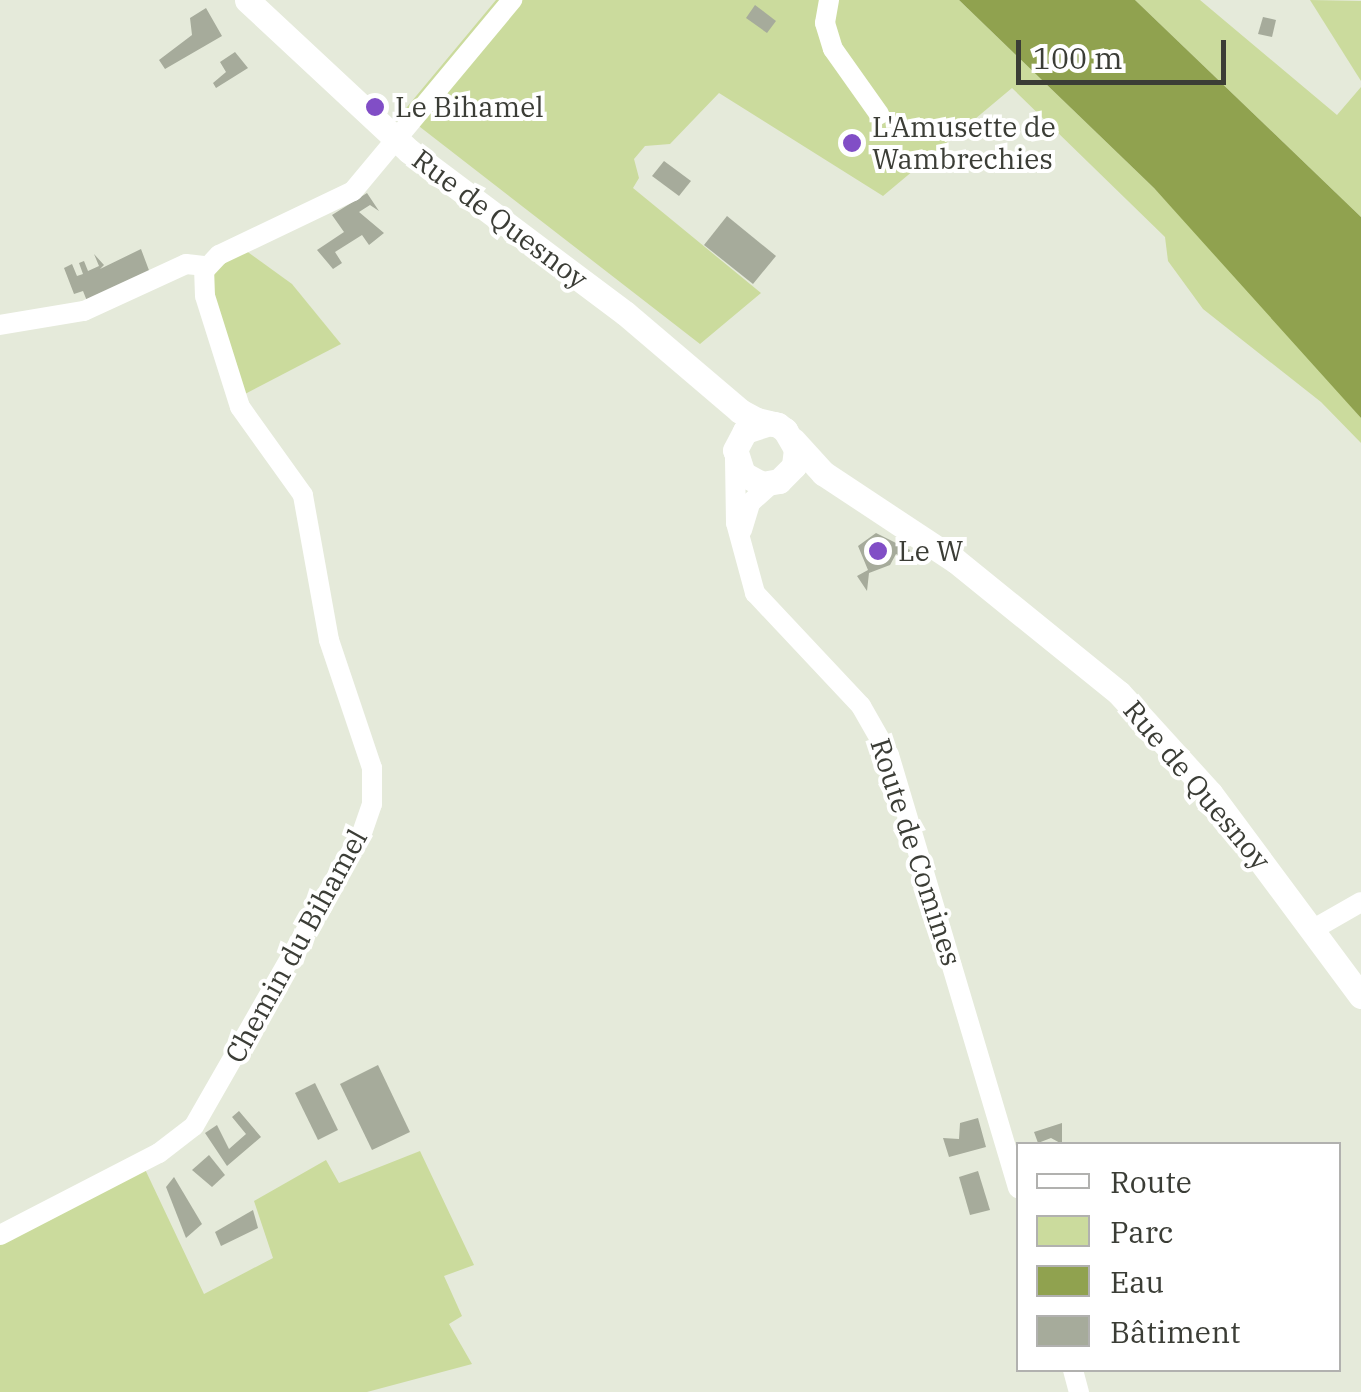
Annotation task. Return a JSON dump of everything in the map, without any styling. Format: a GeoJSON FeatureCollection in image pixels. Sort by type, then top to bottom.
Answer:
{"type":"FeatureCollection","features":[{"type":"Feature","properties":{"kind":"main road","name":"Rue de Quesnoy"},"geometry":{"type":"LineString","coordinates":[[247,0],[393,138],[669,350],[740,410],[769,423]]}},
{"type":"Feature","properties":{"kind":"main road","name":"Rue de Quesnoy"},"geometry":{"type":"LineString","coordinates":[[669,350],[716,406],[735,455]]}},
{"type":"Feature","properties":{"kind":"main road"},"geometry":{"type":"LineString","coordinates":[[769,423],[794,440],[795,462],[775,482],[750,480],[735,455],[744,430],[769,423]]}},
{"type":"Feature","properties":{"kind":"main road","name":"Rue de Quesnoy"},"geometry":{"type":"LineString","coordinates":[[794,440],[808,461],[956,561],[1120,693],[1197,777],[1361,996]]}},
{"type":"Feature","properties":{"kind":"main road","name":"Rue de Quesnoy"},"geometry":{"type":"LineString","coordinates":[[775,482],[819,484],[858,498]]}},
{"type":"Feature","properties":{"kind":"street"},"geometry":{"type":"LineString","coordinates":[[0,325],[84,311],[186,264],[206,266],[348,196],[393,138],[417,119],[512,0]]}},
{"type":"Feature","properties":{"kind":"street"},"geometry":{"type":"LineString","coordinates":[[829,0],[826,22],[833,48],[879,114]]}},
{"type":"Feature","properties":{"kind":"street","name":"Chemin du Bihamel"},"geometry":{"type":"LineString","coordinates":[[0,1235],[159,1153],[194,1126],[370,814],[372,768],[329,640],[302,496],[240,407],[202,287],[206,266]]}},
{"type":"Feature","properties":{"kind":"street","name":"Route de Comines"},"geometry":{"type":"LineString","coordinates":[[735,455],[742,557],[760,602],[847,689],[890,755],[1016,1181]]}},
{"type":"Feature","properties":{"kind":"street"},"geometry":{"type":"LineString","coordinates":[[742,557],[746,512],[775,482]]}},
{"type":"Feature","properties":{"kind":"street"},"geometry":{"type":"LineString","coordinates":[[1312,930],[1361,902]]}},
{"type":"Feature","properties":{"kind":"green space"},"geometry":{"type":"Polygon","coordinates":[[[496,0],[959,0],[1154,188],[1283,327],[1361,418],[1361,443],[1321,402],[1203,309],[1168,261],[1165,237],[1012,88],[883,196],[719,93],[670,144],[645,146],[634,159],[639,178],[633,188],[761,293],[700,344],[402,113],[496,0]]]}},
{"type":"Feature","properties":{"kind":"green space"},"geometry":{"type":"Polygon","coordinates":[[[1135,0],[1200,0],[1337,115],[1361,87],[1361,217],[1135,0]]]}},
{"type":"Feature","properties":{"kind":"green space"},"geometry":{"type":"Polygon","coordinates":[[[1310,0],[1361,1],[1361,81],[1310,0]]]}},
{"type":"Feature","properties":{"kind":"green space"},"geometry":{"type":"Polygon","coordinates":[[[245,250],[292,284],[341,344],[245,394],[209,286],[215,268],[245,250]]]}},
{"type":"Feature","properties":{"kind":"green space"},"geometry":{"type":"Polygon","coordinates":[[[420,1151],[474,1265],[444,1276],[462,1316],[449,1324],[472,1364],[367,1392],[0,1392],[0,1241],[143,1165],[204,1294],[273,1258],[254,1201],[326,1160],[339,1183],[420,1151]]]}},
{"type":"Feature","properties":{"kind":"water"},"geometry":{"type":"Polygon","coordinates":[[[959,0],[1135,0],[1361,217],[1361,418],[1154,188],[959,0]]]}},
{"type":"Feature","properties":{"kind":"building"},"geometry":{"type":"Polygon","coordinates":[[[755,5],[776,21],[767,33],[746,18],[755,5]]]}},
{"type":"Feature","properties":{"kind":"building"},"geometry":{"type":"Polygon","coordinates":[[[206,8],[222,36],[165,69],[159,60],[192,35],[190,18],[206,8]]]}},
{"type":"Feature","properties":{"kind":"building"},"geometry":{"type":"Polygon","coordinates":[[[1263,17],[1276,20],[1272,37],[1258,34],[1263,17]]]}},
{"type":"Feature","properties":{"kind":"building"},"geometry":{"type":"Polygon","coordinates":[[[235,52],[248,68],[216,88],[213,83],[226,72],[220,62],[235,52]]]}},
{"type":"Feature","properties":{"kind":"building"},"geometry":{"type":"Polygon","coordinates":[[[664,161],[691,181],[679,196],[652,176],[664,161]]]}},
{"type":"Feature","properties":{"kind":"building"},"geometry":{"type":"Polygon","coordinates":[[[367,193],[379,211],[370,205],[359,212],[384,233],[369,245],[362,235],[335,252],[342,263],[333,269],[317,250],[344,232],[332,215],[367,193]]]}},
{"type":"Feature","properties":{"kind":"building"},"geometry":{"type":"Polygon","coordinates":[[[727,216],[776,256],[753,284],[704,245],[727,216]]]}},
{"type":"Feature","properties":{"kind":"building"},"geometry":{"type":"Polygon","coordinates":[[[141,249],[150,273],[87,301],[83,291],[74,294],[64,268],[72,264],[77,276],[83,274],[79,263],[84,261],[88,271],[99,266],[94,254],[104,265],[100,269],[141,249]]]}},
{"type":"Feature","properties":{"kind":"building"},"geometry":{"type":"Polygon","coordinates":[[[876,533],[910,550],[906,559],[896,554],[890,565],[869,573],[867,591],[857,576],[868,570],[858,546],[876,533]]]}},
{"type":"Feature","properties":{"kind":"building"},"geometry":{"type":"Polygon","coordinates":[[[378,1065],[410,1132],[372,1150],[340,1084],[378,1065]]]}},
{"type":"Feature","properties":{"kind":"building"},"geometry":{"type":"Polygon","coordinates":[[[315,1083],[338,1130],[318,1140],[295,1093],[315,1083]]]}},
{"type":"Feature","properties":{"kind":"building"},"geometry":{"type":"Polygon","coordinates":[[[239,1111],[261,1137],[227,1166],[205,1133],[217,1125],[229,1149],[246,1134],[232,1117],[239,1111]]]}},
{"type":"Feature","properties":{"kind":"building"},"geometry":{"type":"Polygon","coordinates":[[[978,1118],[986,1147],[949,1157],[943,1138],[959,1139],[960,1123],[978,1118]]]}},
{"type":"Feature","properties":{"kind":"building"},"geometry":{"type":"Polygon","coordinates":[[[1062,1123],[1062,1142],[1051,1138],[1038,1142],[1034,1132],[1062,1123]]]}},
{"type":"Feature","properties":{"kind":"building"},"geometry":{"type":"Polygon","coordinates":[[[209,1155],[225,1175],[212,1187],[192,1170],[209,1155]]]}},
{"type":"Feature","properties":{"kind":"building"},"geometry":{"type":"Polygon","coordinates":[[[978,1171],[990,1210],[970,1215],[959,1177],[978,1171]]]}},
{"type":"Feature","properties":{"kind":"building"},"geometry":{"type":"Polygon","coordinates":[[[174,1177],[202,1224],[186,1238],[166,1187],[174,1177]]]}},
{"type":"Feature","properties":{"kind":"building"},"geometry":{"type":"Polygon","coordinates":[[[253,1210],[258,1228],[221,1246],[215,1232],[253,1210]]]}},
{"type":"Feature","properties":{"kind":"place","name":"Le Bihamel"},"geometry":{"type":"Point","coordinates":[375,107]}},
{"type":"Feature","properties":{"kind":"place","name":"L'Amusette de Wambrechies"},"geometry":{"type":"Point","coordinates":[852,143]}},
{"type":"Feature","properties":{"kind":"place","name":"Le W"},"geometry":{"type":"Point","coordinates":[878,551]}}]}
